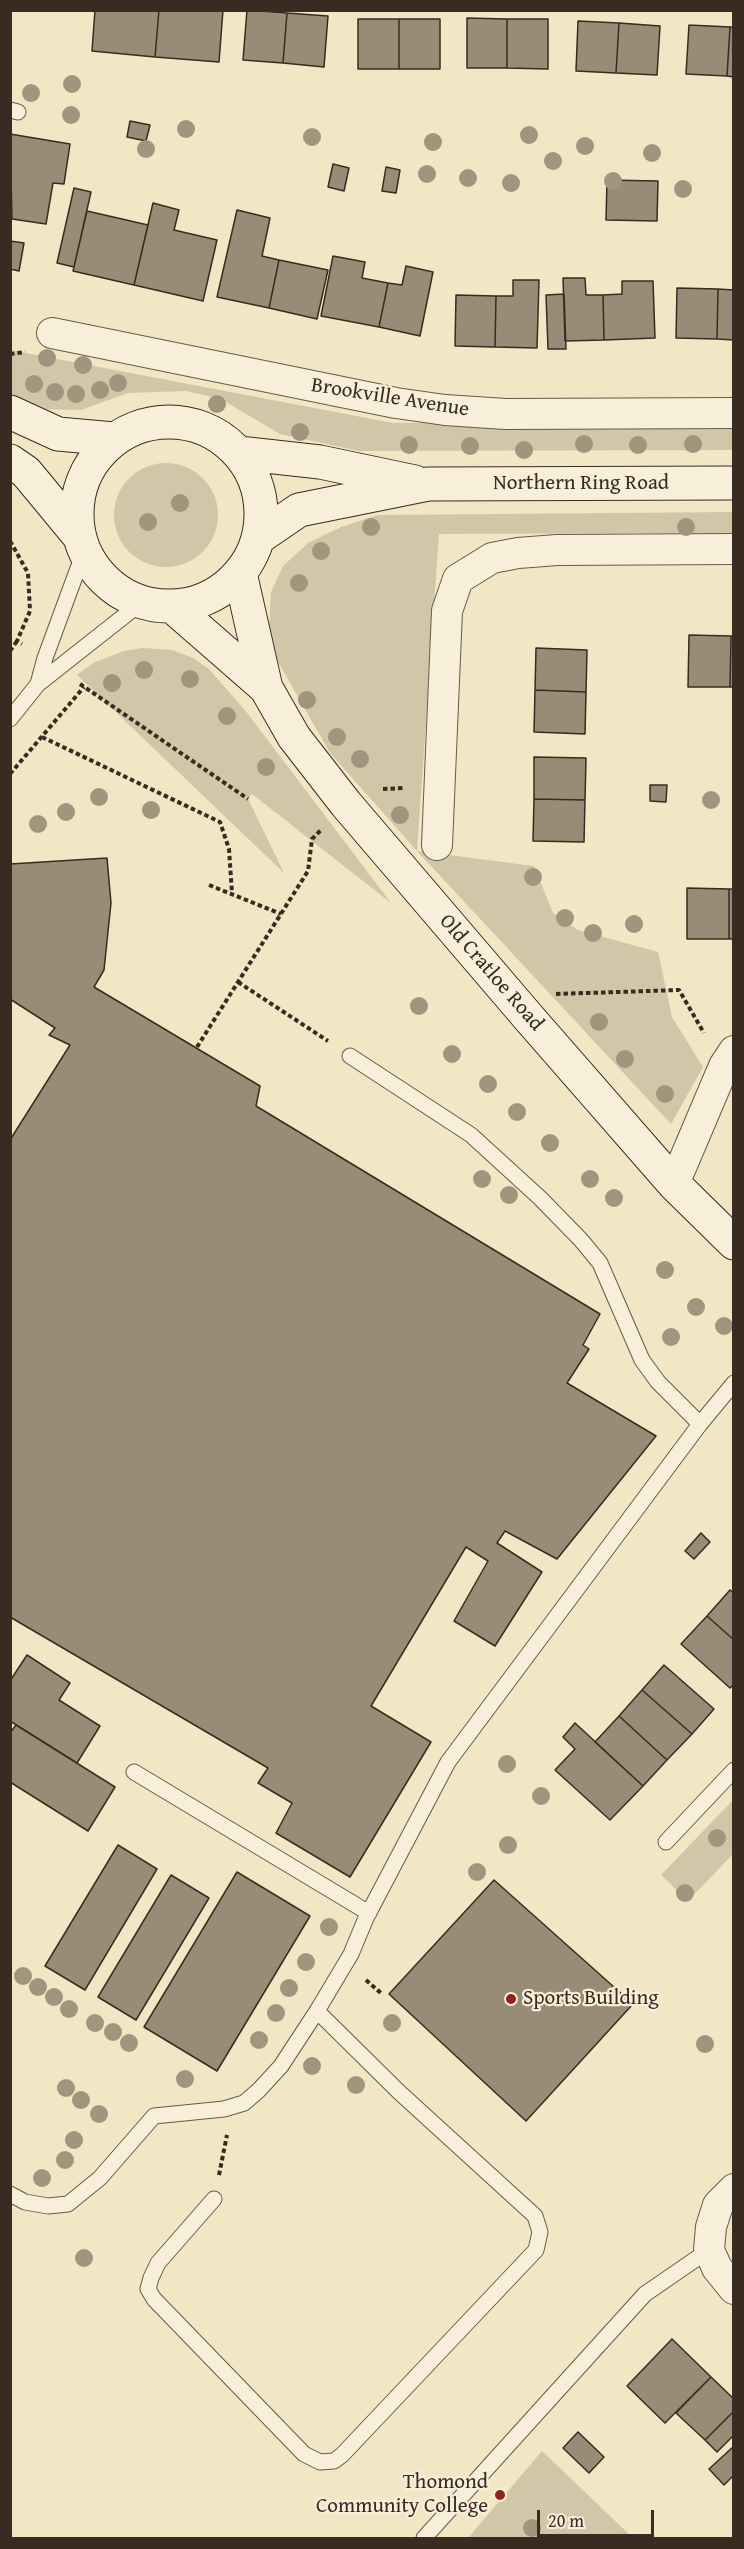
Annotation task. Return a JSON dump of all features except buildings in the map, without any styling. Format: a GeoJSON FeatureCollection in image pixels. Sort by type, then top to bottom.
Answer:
{"type":"FeatureCollection","features":[{"type":"Feature","properties":{"kind":"main road"},"geometry":{"type":"LineString","coordinates":[[10,412],[58,434],[114,439]]}},
{"type":"Feature","properties":{"kind":"main road"},"geometry":{"type":"LineString","coordinates":[[10,461],[26,472],[81,544],[98,575],[118,592],[157,604],[191,603],[210,597],[240,573],[251,556],[258,538],[261,516],[259,493],[251,472],[239,453],[212,432],[179,421],[144,424],[114,439],[94,459],[81,482],[76,510],[81,544]]}},
{"type":"Feature","properties":{"kind":"main road"},"geometry":{"type":"LineString","coordinates":[[239,453],[320,462],[428,484]]}},
{"type":"Feature","properties":{"kind":"main road","name":"Northern Ring Road"},"geometry":{"type":"LineString","coordinates":[[428,484],[734,483]]}},
{"type":"Feature","properties":{"kind":"main road"},"geometry":{"type":"LineString","coordinates":[[258,538],[299,510],[428,484]]}},
{"type":"Feature","properties":{"kind":"main road","name":"Old Cratloe Road"},"geometry":{"type":"LineString","coordinates":[[240,573],[266,688],[294,737],[346,804],[674,1184],[734,1243]]}},
{"type":"Feature","properties":{"kind":"main road","name":"Old Cratloe Road"},"geometry":{"type":"LineString","coordinates":[[157,604],[266,688]]}},
{"type":"Feature","properties":{"kind":"street","name":"Brookville Avenue"},"geometry":{"type":"LineString","coordinates":[[52,333],[396,403],[445,410],[506,414],[734,413]]}},
{"type":"Feature","properties":{"kind":"street"},"geometry":{"type":"LineString","coordinates":[[438,845],[447,611],[458,579],[492,558],[518,553],[556,550],[734,549]]}},
{"type":"Feature","properties":{"kind":"street"},"geometry":{"type":"LineString","coordinates":[[674,1184],[729,1059]]}},
{"type":"Feature","properties":{"kind":"street"},"geometry":{"type":"LineString","coordinates":[[734,2189],[718,2205],[711,2227],[709,2250],[717,2268],[734,2289]]}},
{"type":"Feature","properties":{"kind":"lane"},"geometry":{"type":"LineString","coordinates":[[38,684],[81,544]]}},
{"type":"Feature","properties":{"kind":"lane"},"geometry":{"type":"LineString","coordinates":[[10,719],[38,684],[157,604]]}},
{"type":"Feature","properties":{"kind":"lane"},"geometry":{"type":"LineString","coordinates":[[350,1056],[471,1135],[540,1198],[581,1240],[604,1272],[642,1360],[658,1382],[700,1424]]}},
{"type":"Feature","properties":{"kind":"lane"},"geometry":{"type":"LineString","coordinates":[[10,2194],[25,2202],[36,2204],[48,2206],[68,2204],[100,2178],[154,2116],[224,2109],[244,2103],[281,2066],[355,1947],[369,1913],[448,1762],[700,1424],[734,1383]]}},
{"type":"Feature","properties":{"kind":"lane"},"geometry":{"type":"LineString","coordinates":[[666,1842],[734,1770]]}},
{"type":"Feature","properties":{"kind":"lane"},"geometry":{"type":"LineString","coordinates":[[134,1772],[369,1913]]}},
{"type":"Feature","properties":{"kind":"lane"},"geometry":{"type":"LineString","coordinates":[[214,2199],[158,2263],[148,2289],[154,2299],[304,2454],[320,2462],[334,2461],[342,2455],[536,2250],[540,2232],[535,2216],[399,2092],[317,2011]]}},
{"type":"Feature","properties":{"kind":"lane"},"geometry":{"type":"LineString","coordinates":[[424,2538],[645,2294],[709,2250]]}},
{"type":"Feature","properties":{"kind":"path"},"geometry":{"type":"LineString","coordinates":[[10,541],[28,573],[30,611],[10,651]]}},
{"type":"Feature","properties":{"kind":"path"},"geometry":{"type":"LineString","coordinates":[[17,641],[45,658]]}},
{"type":"Feature","properties":{"kind":"path"},"geometry":{"type":"LineString","coordinates":[[61,668],[84,687],[248,799]]}},
{"type":"Feature","properties":{"kind":"path"},"geometry":{"type":"LineString","coordinates":[[10,774],[84,687]]}},
{"type":"Feature","properties":{"kind":"path"},"geometry":{"type":"LineString","coordinates":[[42,737],[220,822],[229,849],[232,894]]}},
{"type":"Feature","properties":{"kind":"path"},"geometry":{"type":"LineString","coordinates":[[196,1047],[308,871],[312,839],[346,804],[373,789],[439,787]]}},
{"type":"Feature","properties":{"kind":"path"},"geometry":{"type":"LineString","coordinates":[[209,885],[281,914]]}},
{"type":"Feature","properties":{"kind":"path"},"geometry":{"type":"LineString","coordinates":[[238,982],[331,1043]]}},
{"type":"Feature","properties":{"kind":"path"},"geometry":{"type":"LineString","coordinates":[[560,1003],[552,994],[679,990],[729,1059]]}},
{"type":"Feature","properties":{"kind":"path"},"geometry":{"type":"LineString","coordinates":[[214,2199],[230,2123],[224,2109]]}},
{"type":"Feature","properties":{"kind":"shaded area"},"geometry":{"type":"Polygon","coordinates":[[[10,350],[393,423],[733,422],[733,450],[359,451],[280,434],[221,399],[186,391],[128,393],[81,410],[33,409],[11,395],[10,350]]]}},
{"type":"Feature","properties":{"kind":"shaded area"},"geometry":{"type":"Polygon","coordinates":[[[166,463],[186,467],[203,478],[214,495],[218,515],[214,535],[203,552],[186,563],[166,567],[146,563],[129,552],[118,535],[114,515],[118,495],[129,478],[146,467],[166,463]]]}},
{"type":"Feature","properties":{"kind":"shaded area"},"geometry":{"type":"Polygon","coordinates":[[[733,512],[733,533],[439,534],[417,851],[330,753],[274,655],[269,631],[271,592],[283,566],[308,543],[341,527],[378,515],[733,512]]]}},
{"type":"Feature","properties":{"kind":"shaded area"},"geometry":{"type":"Polygon","coordinates":[[[143,648],[172,650],[193,658],[209,669],[248,714],[391,903],[252,794],[248,799],[284,873],[77,675],[93,663],[124,651],[143,648]]]}},
{"type":"Feature","properties":{"kind":"shaded area"},"geometry":{"type":"Polygon","coordinates":[[[417,851],[534,866],[553,913],[578,930],[658,952],[672,1017],[703,1067],[671,1124],[417,851]]]}},
{"type":"Feature","properties":{"kind":"shaded area"},"geometry":{"type":"Polygon","coordinates":[[[733,1800],[733,1854],[688,1901],[661,1875],[733,1800]]]}},
{"type":"Feature","properties":{"kind":"shaded area"},"geometry":{"type":"Polygon","coordinates":[[[542,2451],[633,2538],[468,2538],[542,2451]]]}},
{"type":"Feature","properties":{"kind":"place","name":"Sports Building"},"geometry":{"type":"Point","coordinates":[511,1999]}},
{"type":"Feature","properties":{"kind":"place","name":"Thomond Community College"},"geometry":{"type":"Point","coordinates":[500,2495]}}]}
